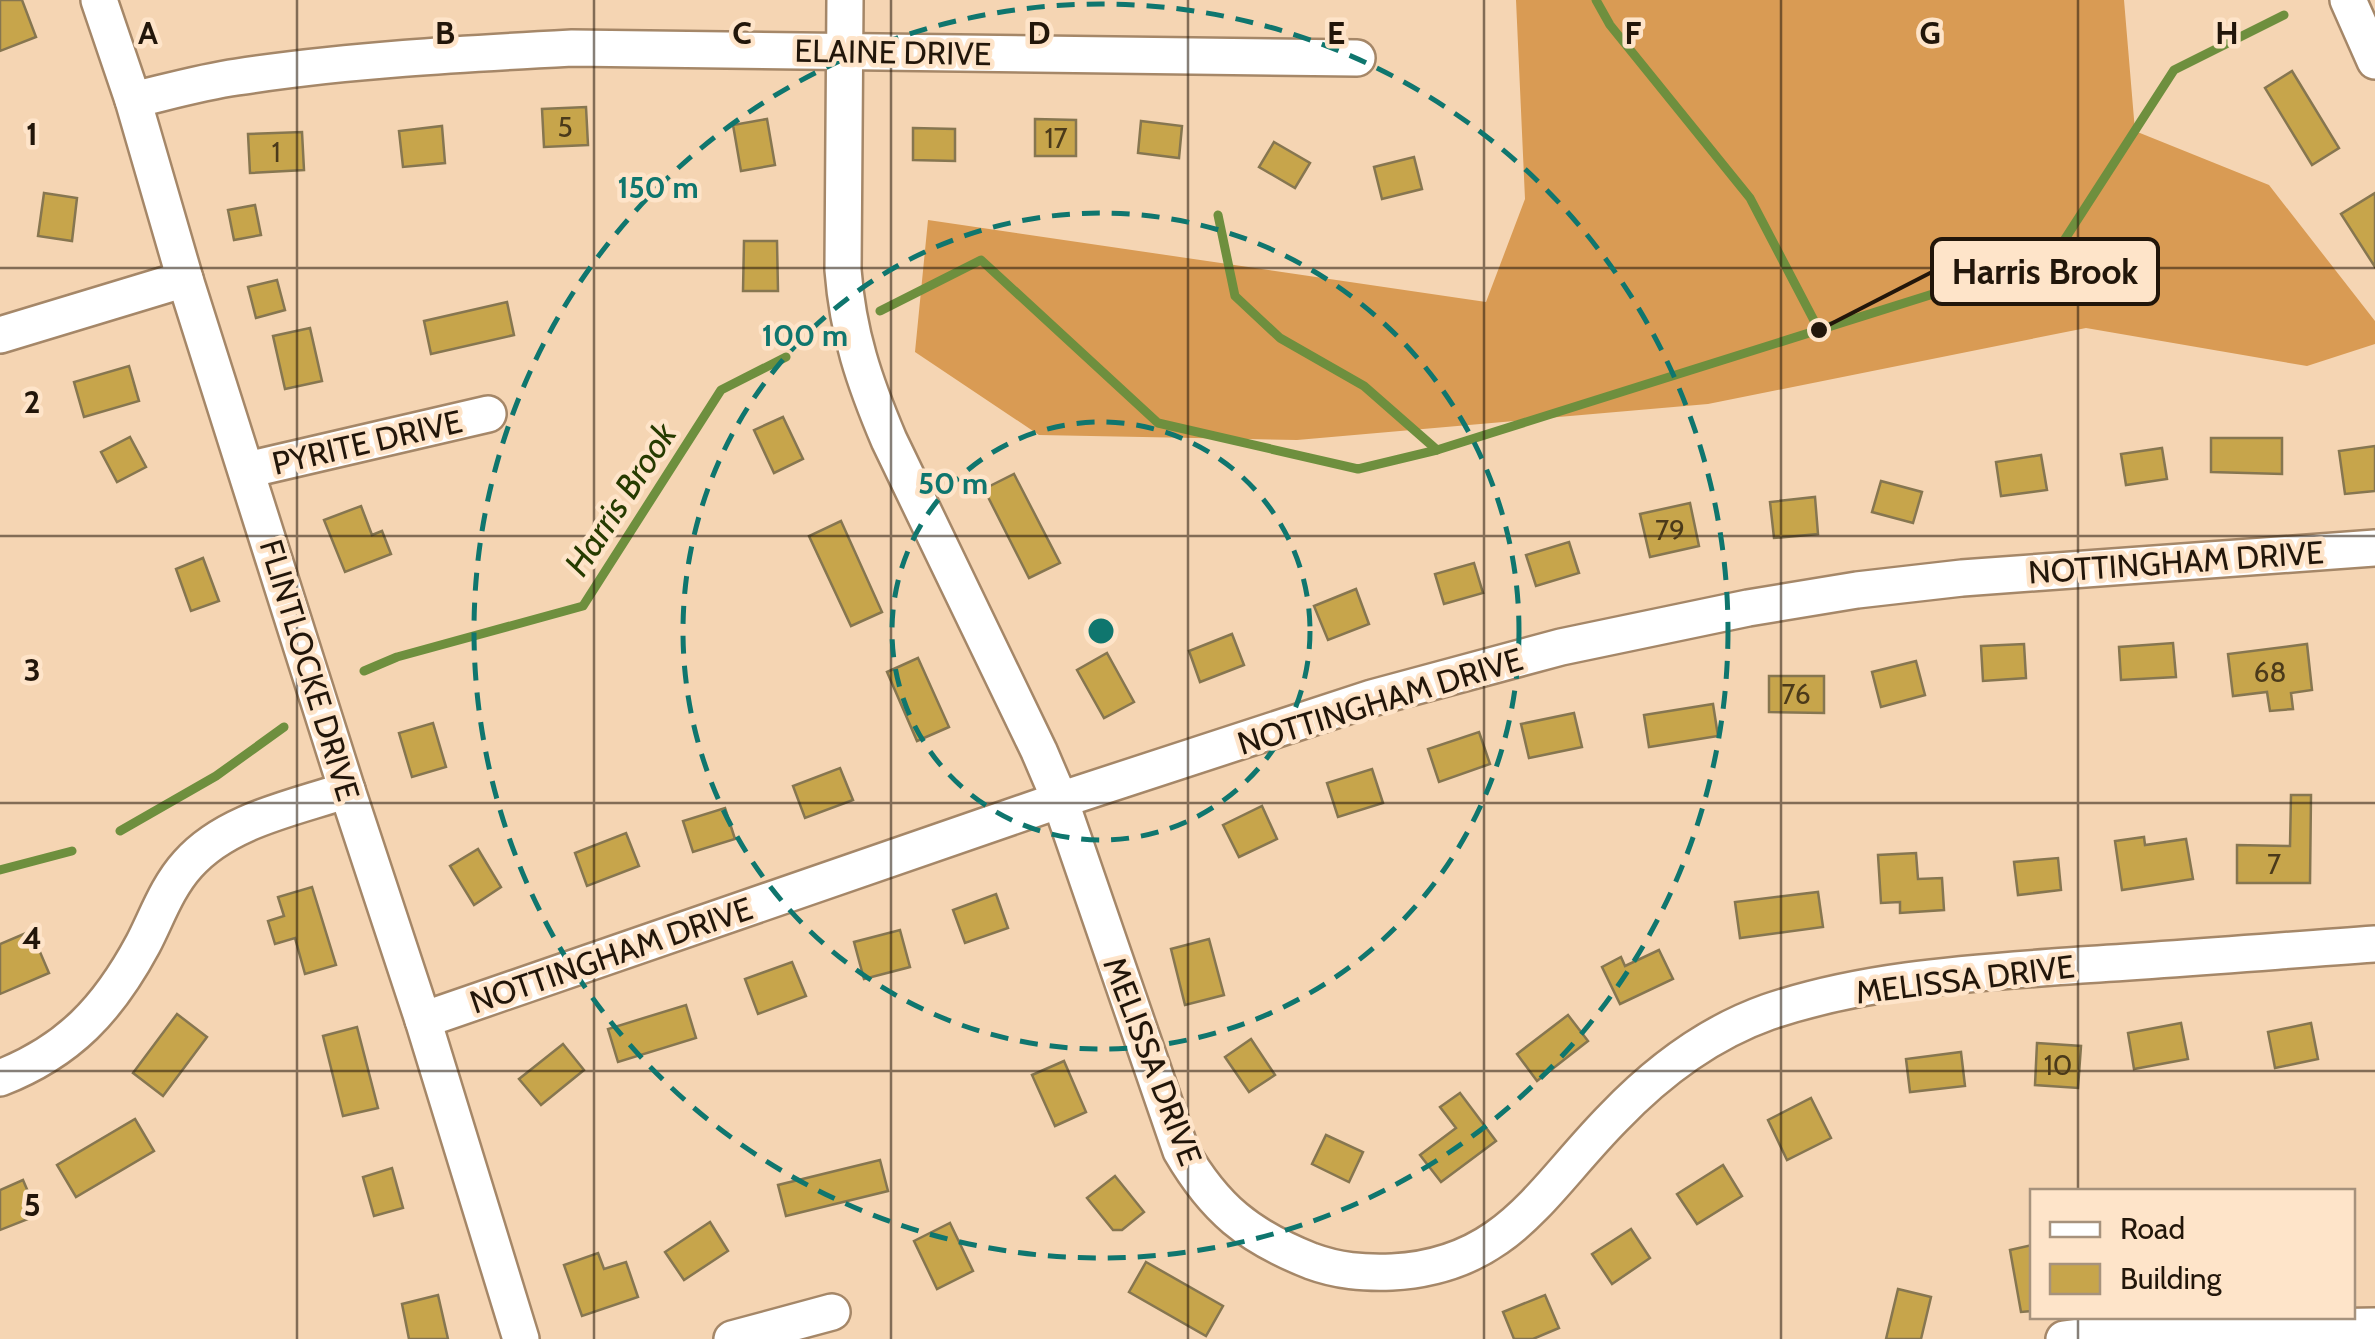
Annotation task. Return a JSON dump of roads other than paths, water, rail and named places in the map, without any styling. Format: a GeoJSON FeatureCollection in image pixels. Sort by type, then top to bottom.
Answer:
{"type":"FeatureCollection","features":[{"type":"Feature","properties":{"kind":"street","name":"FLINTLOCKE DRIVE"},"geometry":{"type":"LineString","coordinates":[[99,0],[522,1339]]}},
{"type":"Feature","properties":{"kind":"street","name":"MELISSA DRIVE"},"geometry":{"type":"LineString","coordinates":[[845,0],[846,309],[869,392],[1060,800],[1181,1151],[1199,1182],[1224,1211],[1259,1236],[1328,1268],[1363,1273],[1440,1265],[1470,1255],[1526,1216],[1612,1118],[1644,1088],[1718,1034],[1766,1013],[1861,989],[1974,973],[2375,944]]}},
{"type":"Feature","properties":{"kind":"street"},"geometry":{"type":"LineString","coordinates":[[2348,0],[2375,61]]}},
{"type":"Feature","properties":{"kind":"street","name":"ELAINE DRIVE"},"geometry":{"type":"LineString","coordinates":[[133,100],[288,70],[572,48],[1358,58]]}},
{"type":"Feature","properties":{"kind":"street"},"geometry":{"type":"LineString","coordinates":[[0,335],[185,279]]}},
{"type":"Feature","properties":{"kind":"street","name":"PYRITE DRIVE"},"geometry":{"type":"LineString","coordinates":[[247,470],[488,414]]}},
{"type":"Feature","properties":{"kind":"street","name":"NOTTINGHAM DRIVE"},"geometry":{"type":"LineString","coordinates":[[422,1020],[1060,800],[1372,698],[1561,648],[1748,608],[1857,590],[1962,578],[2375,548]]}},
{"type":"Feature","properties":{"kind":"street"},"geometry":{"type":"LineString","coordinates":[[0,1078],[63,1046],[88,1023],[126,972],[167,893],[188,864],[210,844],[236,828],[347,790]]}},
{"type":"Feature","properties":{"kind":"street"},"geometry":{"type":"LineString","coordinates":[[732,1339],[832,1312]]}},
{"type":"Feature","properties":{"kind":"street"},"geometry":{"type":"LineString","coordinates":[[2064,1339],[2128,1330],[2375,1326]]}},
{"type":"Feature","properties":{"kind":"waterway"},"geometry":{"type":"LineString","coordinates":[[1596,0],[1610,25],[1750,198],[1819,330]]}},
{"type":"Feature","properties":{"kind":"waterway","name":"Harris Brook"},"geometry":{"type":"LineString","coordinates":[[880,311],[981,260],[1158,423],[1358,469],[1437,450],[2054,256],[2174,70],[2284,15]]}},
{"type":"Feature","properties":{"kind":"waterway"},"geometry":{"type":"LineString","coordinates":[[1218,215],[1235,296],[1280,338],[1364,386],[1437,450]]}},
{"type":"Feature","properties":{"kind":"waterway","name":"Harris Brook"},"geometry":{"type":"LineString","coordinates":[[364,671],[397,657],[583,606],[721,390],[786,357]]}},
{"type":"Feature","properties":{"kind":"waterway","name":"Harris Brook"},"geometry":{"type":"LineString","coordinates":[[120,831],[216,776],[284,727]]}},
{"type":"Feature","properties":{"kind":"waterway","name":"Harris Brook"},"geometry":{"type":"LineString","coordinates":[[0,870],[72,851]]}},
{"type":"Feature","properties":{"kind":"place","name":"Harris Brook"},"geometry":{"type":"Point","coordinates":[1819,330]}}]}
